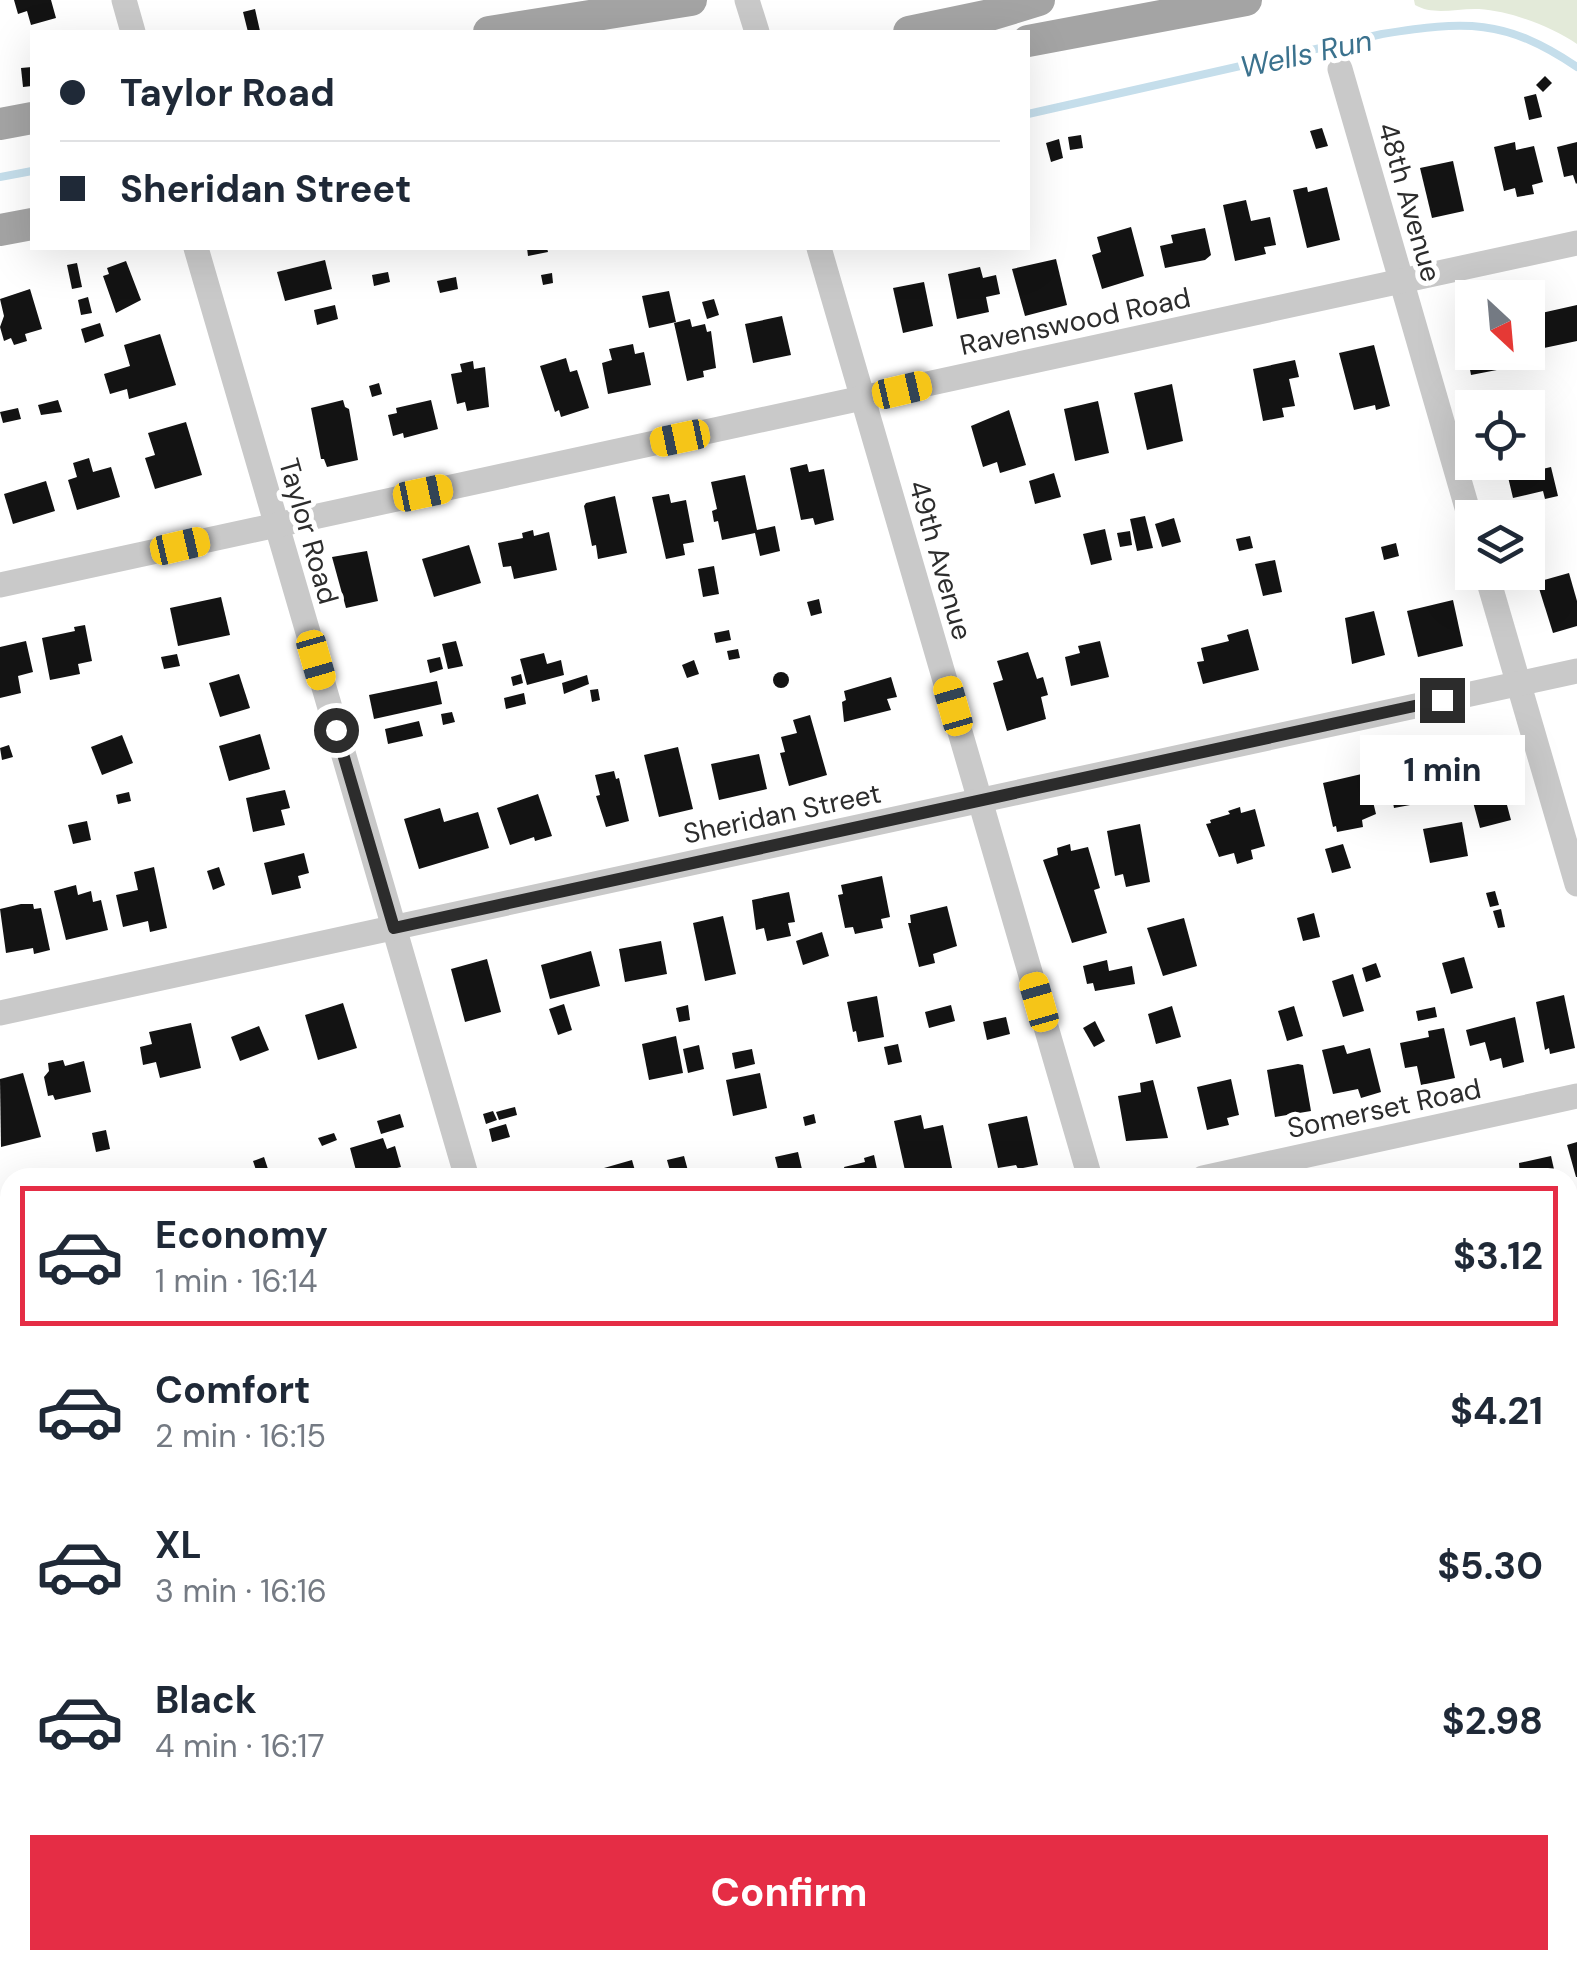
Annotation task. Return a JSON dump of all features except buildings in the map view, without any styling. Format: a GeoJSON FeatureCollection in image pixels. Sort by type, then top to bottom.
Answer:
{"type":"FeatureCollection","features":[{"type":"Feature","properties":{"kind":"main road"},"geometry":{"type":"LineString","coordinates":[[502,30],[691,0]]}},
{"type":"Feature","properties":{"kind":"main road"},"geometry":{"type":"LineString","coordinates":[[919,30],[1038,0]]}},
{"type":"Feature","properties":{"kind":"main road"},"geometry":{"type":"LineString","coordinates":[[1030,41],[1246,0]]}},
{"type":"Feature","properties":{"kind":"main road"},"geometry":{"type":"LineString","coordinates":[[0,124],[30,118]]}},
{"type":"Feature","properties":{"kind":"main road"},"geometry":{"type":"LineString","coordinates":[[0,230],[30,224]]}},
{"type":"Feature","properties":{"kind":"street"},"geometry":{"type":"LineString","coordinates":[[124,0],[132,30]]}},
{"type":"Feature","properties":{"kind":"street"},"geometry":{"type":"LineString","coordinates":[[747,0],[755,30]]}},
{"type":"Feature","properties":{"kind":"street","name":"48th Avenue"},"geometry":{"type":"LineString","coordinates":[[1340,69],[1465,500]]}},
{"type":"Feature","properties":{"kind":"street","name":"Ravenswood Road"},"geometry":{"type":"LineString","coordinates":[[0,585],[1577,243]]}},
{"type":"Feature","properties":{"kind":"street","name":"Taylor Road"},"geometry":{"type":"LineString","coordinates":[[197,250],[463,1168]]}},
{"type":"Feature","properties":{"kind":"street","name":"49th Avenue"},"geometry":{"type":"LineString","coordinates":[[820,250],[1087,1168]]}},
{"type":"Feature","properties":{"kind":"street"},"geometry":{"type":"LineString","coordinates":[[1491,590],[1577,884]]}},
{"type":"Feature","properties":{"kind":"street","name":"Sheridan Street"},"geometry":{"type":"LineString","coordinates":[[0,1013],[1577,671]]}},
{"type":"Feature","properties":{"kind":"street","name":"Somerset Road"},"geometry":{"type":"LineString","coordinates":[[1249,1168],[1577,1096]]}},
{"type":"Feature","properties":{"kind":"green space"},"geometry":{"type":"Polygon","coordinates":[[[1414,0],[1577,0],[1577,44],[1517,16],[1479,9],[1430,10],[1415,5],[1414,0]]]}},
{"type":"Feature","properties":{"kind":"waterway","name":"Wells Run"},"geometry":{"type":"LineString","coordinates":[[1030,114],[1382,34],[1437,27],[1484,27],[1506,32],[1528,39],[1577,67]]}},
{"type":"Feature","properties":{"kind":"waterway"},"geometry":{"type":"LineString","coordinates":[[0,177],[30,171]]}},
{"type":"Feature","properties":{"kind":"route"},"geometry":{"type":"LineString","coordinates":[[336,730],[394,928],[1442,700]]}}]}
